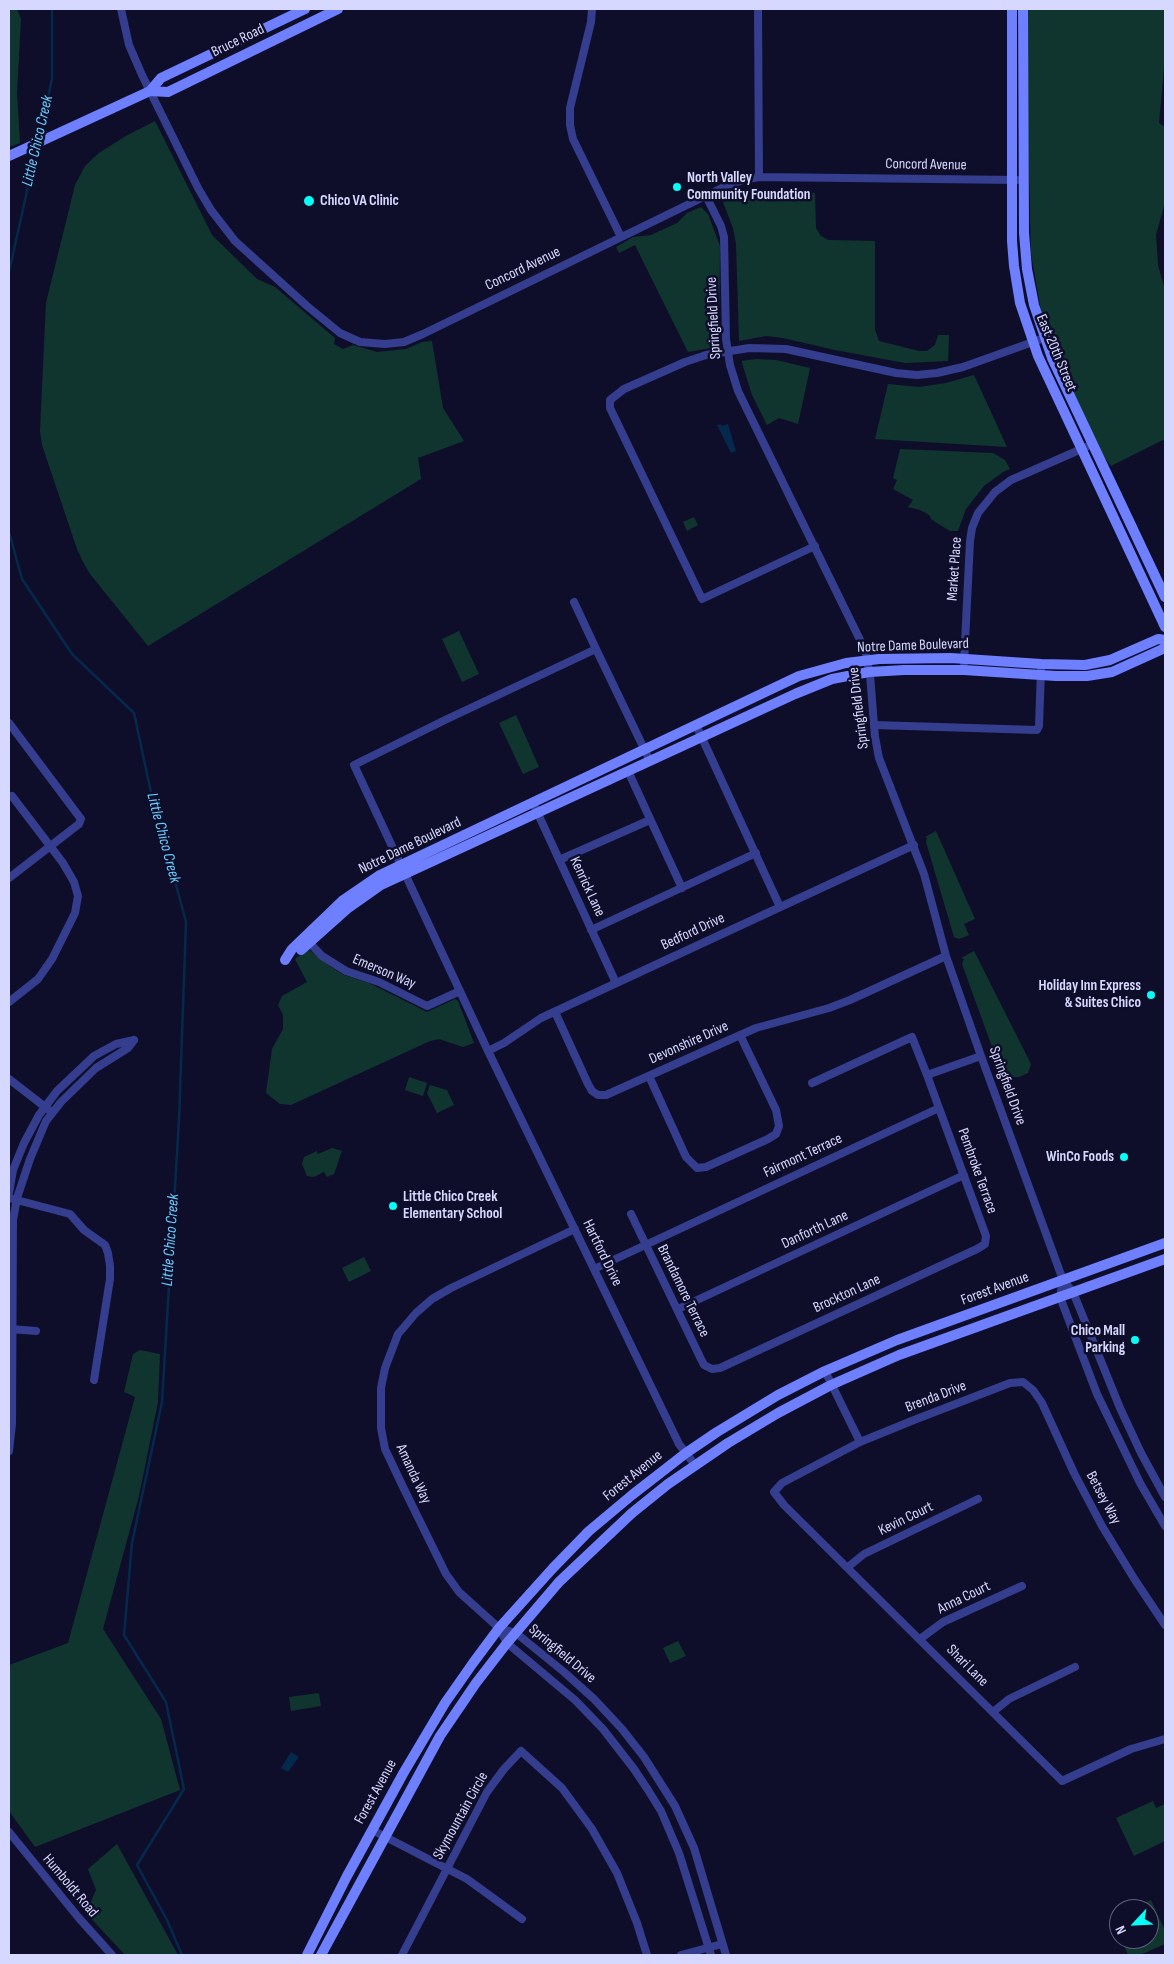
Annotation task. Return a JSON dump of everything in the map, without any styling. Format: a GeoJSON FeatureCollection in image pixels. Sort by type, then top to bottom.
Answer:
{"type":"FeatureCollection","features":[{"type":"Feature","properties":{"kind":"street","name":"Concord Avenue"},"geometry":{"type":"LineString","coordinates":[[121,9],[129,45],[198,188],[211,210],[235,241],[307,306],[340,333],[360,342],[385,344],[404,342],[728,185],[759,177],[1024,180]]}},
{"type":"Feature","properties":{"kind":"street","name":"Bruce Road"},"geometry":{"type":"LineString","coordinates":[[13,154],[150,91],[161,78],[305,9]]}},
{"type":"Feature","properties":{"kind":"street","name":"Bruce Road"},"geometry":{"type":"LineString","coordinates":[[150,91],[168,92],[324,12],[338,9]]}},
{"type":"Feature","properties":{"kind":"street"},"geometry":{"type":"LineString","coordinates":[[592,9],[591,22],[570,108],[570,125],[573,139],[621,237]]}},
{"type":"Feature","properties":{"kind":"street"},"geometry":{"type":"LineString","coordinates":[[758,9],[759,177]]}},
{"type":"Feature","properties":{"kind":"street","name":"East 20th Street"},"geometry":{"type":"LineString","coordinates":[[1012,9],[1014,266],[1020,303],[1032,342],[1085,447],[1165,627]]}},
{"type":"Feature","properties":{"kind":"street","name":"East 20th Street"},"geometry":{"type":"LineString","coordinates":[[1023,9],[1024,233],[1027,269],[1034,305],[1044,338],[1165,597]]}},
{"type":"Feature","properties":{"kind":"street","name":"Springfield Drive"},"geometry":{"type":"LineString","coordinates":[[706,196],[720,226],[725,243],[728,351],[741,398],[858,635],[867,660],[879,758],[924,874],[946,956],[981,1056],[1062,1280],[1073,1292],[1120,1408],[1141,1453],[1165,1497]]}},
{"type":"Feature","properties":{"kind":"street"},"geometry":{"type":"LineString","coordinates":[[815,546],[702,600],[610,408],[610,400],[624,390],[685,362],[706,355],[728,351],[758,347],[777,348],[896,373],[922,374],[963,367],[1044,338]]}},
{"type":"Feature","properties":{"kind":"street","name":"East 20th Street"},"geometry":{"type":"LineString","coordinates":[[1085,447],[1102,475],[1110,482]]}},
{"type":"Feature","properties":{"kind":"street","name":"Market Place"},"geometry":{"type":"LineString","coordinates":[[964,670],[970,541],[972,528],[978,513],[995,492],[1011,480],[1085,447]]}},
{"type":"Feature","properties":{"kind":"street"},"geometry":{"type":"LineString","coordinates":[[574,602],[650,761]]}},
{"type":"Feature","properties":{"kind":"street","name":"Notre Dame Boulevard"},"geometry":{"type":"LineString","coordinates":[[535,808],[628,771],[832,679],[869,672],[904,670],[1041,670],[1085,665],[1110,660],[1158,639],[1165,640]]}},
{"type":"Feature","properties":{"kind":"street","name":"Notre Dame Boulevard"},"geometry":{"type":"LineString","coordinates":[[307,940],[366,894],[403,870],[535,808],[644,750],[799,676],[846,663],[867,660],[964,659],[1087,676],[1112,672],[1165,648]]}},
{"type":"Feature","properties":{"kind":"street","name":"Hartford Drive"},"geometry":{"type":"LineString","coordinates":[[596,649],[450,717],[354,765],[488,1050],[679,1444],[695,1465]]}},
{"type":"Feature","properties":{"kind":"street"},"geometry":{"type":"LineString","coordinates":[[874,725],[1037,730],[1039,726],[1041,670]]}},
{"type":"Feature","properties":{"kind":"street"},"geometry":{"type":"LineString","coordinates":[[9,723],[81,819],[79,824],[9,878]]}},
{"type":"Feature","properties":{"kind":"street"},"geometry":{"type":"LineString","coordinates":[[696,725],[780,907]]}},
{"type":"Feature","properties":{"kind":"street"},"geometry":{"type":"LineString","coordinates":[[628,771],[682,888]]}},
{"type":"Feature","properties":{"kind":"street"},"geometry":{"type":"LineString","coordinates":[[9,1002],[38,979],[52,960],[75,913],[78,896],[74,882],[12,796]]}},
{"type":"Feature","properties":{"kind":"street","name":"Kenrick Lane"},"geometry":{"type":"LineString","coordinates":[[535,808],[616,983]]}},
{"type":"Feature","properties":{"kind":"street"},"geometry":{"type":"LineString","coordinates":[[559,860],[650,820]]}},
{"type":"Feature","properties":{"kind":"street","name":"Bedford Drive"},"geometry":{"type":"LineString","coordinates":[[488,1050],[504,1043],[541,1018],[914,845]]}},
{"type":"Feature","properties":{"kind":"street"},"geometry":{"type":"LineString","coordinates":[[591,930],[756,853]]}},
{"type":"Feature","properties":{"kind":"street","name":"Emerson Way"},"geometry":{"type":"LineString","coordinates":[[307,940],[322,956],[346,971],[379,982],[427,1006],[460,991]]}},
{"type":"Feature","properties":{"kind":"street","name":"Devonshire Drive"},"geometry":{"type":"LineString","coordinates":[[740,1035],[776,1110],[779,1126],[776,1134],[768,1139],[706,1168],[697,1168],[686,1157],[649,1076],[740,1035],[756,1028],[850,1000],[946,956]]}},
{"type":"Feature","properties":{"kind":"street"},"geometry":{"type":"LineString","coordinates":[[556,1012],[592,1090],[598,1095],[606,1095],[649,1076]]}},
{"type":"Feature","properties":{"kind":"street"},"geometry":{"type":"LineString","coordinates":[[812,1083],[912,1036],[939,1108]]}},
{"type":"Feature","properties":{"kind":"street"},"geometry":{"type":"LineString","coordinates":[[9,1193],[14,1170],[24,1143],[45,1107],[57,1091],[94,1056],[116,1044],[134,1040],[128,1048],[96,1068],[46,1121],[13,1199],[12,1424],[9,1451]]}},
{"type":"Feature","properties":{"kind":"street"},"geometry":{"type":"LineString","coordinates":[[927,1074],[981,1056]]}},
{"type":"Feature","properties":{"kind":"street"},"geometry":{"type":"LineString","coordinates":[[9,1079],[53,1113]]}},
{"type":"Feature","properties":{"kind":"street","name":"Pembroke Terrace"},"geometry":{"type":"LineString","coordinates":[[939,1108],[986,1236],[985,1244]]}},
{"type":"Feature","properties":{"kind":"street","name":"Fairmont Terrace"},"geometry":{"type":"LineString","coordinates":[[594,1269],[939,1108]]}},
{"type":"Feature","properties":{"kind":"street","name":"Danforth Lane"},"geometry":{"type":"LineString","coordinates":[[678,1309],[964,1175]]}},
{"type":"Feature","properties":{"kind":"street"},"geometry":{"type":"LineString","coordinates":[[13,1199],[70,1214],[84,1230],[104,1246],[108,1253],[110,1279],[94,1380]]}},
{"type":"Feature","properties":{"kind":"street","name":"Brandamore Terrace"},"geometry":{"type":"LineString","coordinates":[[631,1214],[704,1365],[712,1369],[720,1368]]}},
{"type":"Feature","properties":{"kind":"street","name":"Amanda Way"},"geometry":{"type":"LineString","coordinates":[[499,1628],[460,1592],[446,1574],[385,1449],[380,1423],[380,1388],[385,1368],[398,1334],[416,1313],[432,1299],[451,1288],[575,1229]]}},
{"type":"Feature","properties":{"kind":"street","name":"Forest Avenue"},"geometry":{"type":"LineString","coordinates":[[307,1955],[372,1830],[445,1703],[499,1628],[552,1568],[589,1531],[632,1495],[686,1453],[754,1409],[825,1371],[897,1340],[1165,1243]]}},
{"type":"Feature","properties":{"kind":"street","name":"Brockton Lane"},"geometry":{"type":"LineString","coordinates":[[720,1368],[978,1249],[985,1244]]}},
{"type":"Feature","properties":{"kind":"street","name":"Forest Avenue"},"geometry":{"type":"LineString","coordinates":[[321,1955],[440,1736],[476,1683],[559,1582],[632,1513],[695,1465],[760,1423],[831,1384],[899,1355],[1165,1259]]}},
{"type":"Feature","properties":{"kind":"street","name":"Springfield Drive"},"geometry":{"type":"LineString","coordinates":[[1062,1280],[1060,1297],[1094,1386],[1140,1483],[1165,1526]]}},
{"type":"Feature","properties":{"kind":"street"},"geometry":{"type":"LineString","coordinates":[[11,1329],[36,1330]]}},
{"type":"Feature","properties":{"kind":"street"},"geometry":{"type":"LineString","coordinates":[[825,1371],[860,1442]]}},
{"type":"Feature","properties":{"kind":"street","name":"Brenda Drive"},"geometry":{"type":"LineString","coordinates":[[774,1492],[782,1483],[860,1442],[992,1390],[1023,1382]]}},
{"type":"Feature","properties":{"kind":"street","name":"Betsey Way"},"geometry":{"type":"LineString","coordinates":[[1023,1382],[1033,1390],[1042,1403],[1074,1473],[1102,1526],[1165,1625]]}},
{"type":"Feature","properties":{"kind":"street","name":"Shari Lane"},"geometry":{"type":"LineString","coordinates":[[774,1492],[784,1506],[848,1567],[1062,1781],[1131,1749],[1165,1739]]}},
{"type":"Feature","properties":{"kind":"street","name":"Kevin Court"},"geometry":{"type":"LineString","coordinates":[[848,1567],[864,1554],[978,1499]]}},
{"type":"Feature","properties":{"kind":"street","name":"Anna Court"},"geometry":{"type":"LineString","coordinates":[[920,1639],[943,1622],[1022,1586]]}},
{"type":"Feature","properties":{"kind":"street","name":"Springfield Drive"},"geometry":{"type":"LineString","coordinates":[[499,1628],[516,1632],[594,1699],[622,1729],[661,1782],[675,1806],[694,1848],[726,1955]]}},
{"type":"Feature","properties":{"kind":"street","name":"Springfield Drive"},"geometry":{"type":"LineString","coordinates":[[499,1628],[507,1643],[575,1700],[602,1729],[634,1769],[661,1811],[676,1846],[691,1887],[709,1951]]}},
{"type":"Feature","properties":{"kind":"street"},"geometry":{"type":"LineString","coordinates":[[993,1712],[1009,1699],[1075,1667]]}},
{"type":"Feature","properties":{"kind":"street","name":"Skymountain Circle"},"geometry":{"type":"LineString","coordinates":[[402,1955],[487,1792],[504,1769],[521,1751],[562,1788],[592,1829],[617,1874],[637,1923],[647,1955]]}},
{"type":"Feature","properties":{"kind":"street"},"geometry":{"type":"LineString","coordinates":[[372,1830],[467,1879],[522,1918]]}},
{"type":"Feature","properties":{"kind":"street","name":"Humboldt Road"},"geometry":{"type":"LineString","coordinates":[[9,1832],[78,1917],[112,1955]]}},
{"type":"Feature","properties":{"kind":"street"},"geometry":{"type":"LineString","coordinates":[[680,1955],[709,1951],[722,1944]]}},
{"type":"Feature","properties":{"kind":"green space"},"geometry":{"type":"Polygon","coordinates":[[[9,9],[17,9],[21,19],[17,93],[20,143],[9,147],[9,9]]]}},
{"type":"Feature","properties":{"kind":"green space"},"geometry":{"type":"Polygon","coordinates":[[[1025,9],[1165,9],[1165,55],[1159,123],[1165,127],[1165,202],[1156,235],[1158,265],[1165,290],[1165,439],[1111,466],[1100,451],[1051,344],[1041,311],[1031,253],[1025,9]]]}},
{"type":"Feature","properties":{"kind":"green space"},"geometry":{"type":"Polygon","coordinates":[[[155,121],[212,235],[257,279],[275,287],[335,338],[334,344],[343,349],[353,345],[377,352],[406,349],[422,342],[432,341],[443,408],[464,441],[418,458],[421,479],[148,646],[90,574],[83,562],[42,445],[40,431],[46,303],[75,185],[85,166],[99,153],[155,121]]]}},
{"type":"Feature","properties":{"kind":"green space"},"geometry":{"type":"Polygon","coordinates":[[[746,192],[815,193],[816,228],[821,236],[828,240],[875,241],[875,330],[879,341],[919,351],[927,351],[935,345],[938,335],[949,335],[948,361],[905,363],[766,336],[739,341],[736,244],[733,228],[723,202],[746,192]]]}},
{"type":"Feature","properties":{"kind":"green space"},"geometry":{"type":"Polygon","coordinates":[[[701,207],[708,214],[720,246],[719,343],[716,347],[688,352],[635,245],[619,253],[616,247],[633,237],[651,235],[677,223],[687,213],[701,207]]]}},
{"type":"Feature","properties":{"kind":"green space"},"geometry":{"type":"Polygon","coordinates":[[[756,359],[776,360],[810,368],[798,424],[779,418],[767,425],[752,395],[742,363],[742,361],[756,359]]]}},
{"type":"Feature","properties":{"kind":"green space"},"geometry":{"type":"Polygon","coordinates":[[[974,375],[1007,447],[875,439],[888,384],[919,387],[946,383],[974,375]]]}},
{"type":"Feature","properties":{"kind":"green space"},"geometry":{"type":"Polygon","coordinates":[[[900,449],[993,453],[1005,460],[1010,469],[984,486],[966,509],[958,531],[950,531],[932,520],[929,515],[908,507],[913,500],[893,489],[897,480],[893,478],[900,449]]]}},
{"type":"Feature","properties":{"kind":"green space"},"geometry":{"type":"Polygon","coordinates":[[[694,517],[698,525],[687,531],[683,522],[694,517]]]}},
{"type":"Feature","properties":{"kind":"green space"},"geometry":{"type":"Polygon","coordinates":[[[459,631],[479,674],[462,682],[442,639],[459,631]]]}},
{"type":"Feature","properties":{"kind":"green space"},"geometry":{"type":"Polygon","coordinates":[[[516,715],[539,767],[523,774],[499,723],[516,715]]]}},
{"type":"Feature","properties":{"kind":"green space"},"geometry":{"type":"Polygon","coordinates":[[[936,831],[975,919],[964,924],[969,935],[959,939],[954,937],[926,842],[927,838],[925,837],[936,831]]]}},
{"type":"Feature","properties":{"kind":"green space"},"geometry":{"type":"Polygon","coordinates":[[[308,949],[344,975],[369,983],[427,1012],[455,999],[458,1001],[474,1043],[463,1047],[439,1039],[430,1041],[291,1105],[280,1104],[266,1093],[272,1049],[283,1029],[283,1015],[278,1005],[282,996],[307,982],[295,959],[308,949]]]}},
{"type":"Feature","properties":{"kind":"green space"},"geometry":{"type":"Polygon","coordinates":[[[974,951],[1031,1064],[1028,1073],[1019,1077],[1009,1077],[1004,1080],[962,964],[964,959],[961,958],[974,951]]]}},
{"type":"Feature","properties":{"kind":"green space"},"geometry":{"type":"Polygon","coordinates":[[[409,1077],[427,1083],[423,1096],[405,1090],[409,1077]]]}},
{"type":"Feature","properties":{"kind":"green space"},"geometry":{"type":"Polygon","coordinates":[[[430,1085],[447,1090],[454,1105],[437,1113],[427,1093],[430,1085]]]}},
{"type":"Feature","properties":{"kind":"green space"},"geometry":{"type":"Polygon","coordinates":[[[332,1148],[342,1151],[334,1174],[327,1177],[324,1172],[314,1177],[307,1176],[302,1164],[304,1157],[317,1151],[318,1154],[332,1148]]]}},
{"type":"Feature","properties":{"kind":"green space"},"geometry":{"type":"Polygon","coordinates":[[[364,1257],[371,1271],[349,1282],[342,1268],[364,1257]]]}},
{"type":"Feature","properties":{"kind":"green space"},"geometry":{"type":"Polygon","coordinates":[[[140,1350],[160,1354],[158,1402],[139,1496],[103,1629],[161,1719],[180,1790],[35,1847],[9,1811],[9,1665],[68,1643],[135,1397],[124,1392],[133,1354],[140,1350]]]}},
{"type":"Feature","properties":{"kind":"green space"},"geometry":{"type":"Polygon","coordinates":[[[678,1641],[686,1656],[670,1663],[663,1648],[678,1641]]]}},
{"type":"Feature","properties":{"kind":"green space"},"geometry":{"type":"Polygon","coordinates":[[[319,1693],[321,1706],[291,1711],[289,1697],[319,1693]]]}},
{"type":"Feature","properties":{"kind":"green space"},"geometry":{"type":"Polygon","coordinates":[[[1153,1801],[1156,1808],[1165,1804],[1165,1841],[1134,1856],[1116,1818],[1153,1801]]]}},
{"type":"Feature","properties":{"kind":"green space"},"geometry":{"type":"Polygon","coordinates":[[[117,1844],[178,1955],[125,1955],[86,1913],[96,1890],[88,1869],[117,1844]]]}},
{"type":"Feature","properties":{"kind":"green space"},"geometry":{"type":"Polygon","coordinates":[[[1159,1918],[1165,1931],[1165,1944],[1159,1947],[1159,1918]]]}},
{"type":"Feature","properties":{"kind":"green space"},"geometry":{"type":"Polygon","coordinates":[[[1125,1949],[1154,1949],[1140,1955],[1128,1955],[1125,1949]]]}},
{"type":"Feature","properties":{"kind":"water"},"geometry":{"type":"Polygon","coordinates":[[[721,424],[721,426],[728,424],[736,451],[731,453],[717,425],[721,424]]]}},
{"type":"Feature","properties":{"kind":"water"},"geometry":{"type":"Polygon","coordinates":[[[291,1752],[299,1757],[288,1772],[281,1768],[291,1752]]]}},
{"type":"Feature","properties":{"kind":"waterway","name":"Little Chico Creek"},"geometry":{"type":"LineString","coordinates":[[39,138],[52,79],[52,9]]}},
{"type":"Feature","properties":{"kind":"waterway","name":"Little Chico Creek"},"geometry":{"type":"LineString","coordinates":[[9,272],[37,146]]}},
{"type":"Feature","properties":{"kind":"waterway","name":"Little Chico Creek"},"geometry":{"type":"LineString","coordinates":[[9,532],[22,579],[72,654],[134,713],[150,788],[186,922],[179,1120],[162,1402],[132,1543],[124,1635],[166,1702],[184,1789],[137,1865],[167,1920],[182,1955]]}},
{"type":"Feature","properties":{"kind":"place","name":"North Valley Community Foundation"},"geometry":{"type":"Point","coordinates":[677,187]}},
{"type":"Feature","properties":{"kind":"place","name":"Chico VA Clinic"},"geometry":{"type":"Point","coordinates":[309,201]}},
{"type":"Feature","properties":{"kind":"place","name":"Holiday Inn Express & Suites Chico"},"geometry":{"type":"Point","coordinates":[1151,995]}},
{"type":"Feature","properties":{"kind":"place","name":"WinCo Foods"},"geometry":{"type":"Point","coordinates":[1124,1157]}},
{"type":"Feature","properties":{"kind":"place","name":"Little Chico Creek Elementary School"},"geometry":{"type":"Point","coordinates":[393,1206]}},
{"type":"Feature","properties":{"kind":"place","name":"Chico Mall Parking"},"geometry":{"type":"Point","coordinates":[1135,1340]}}]}
